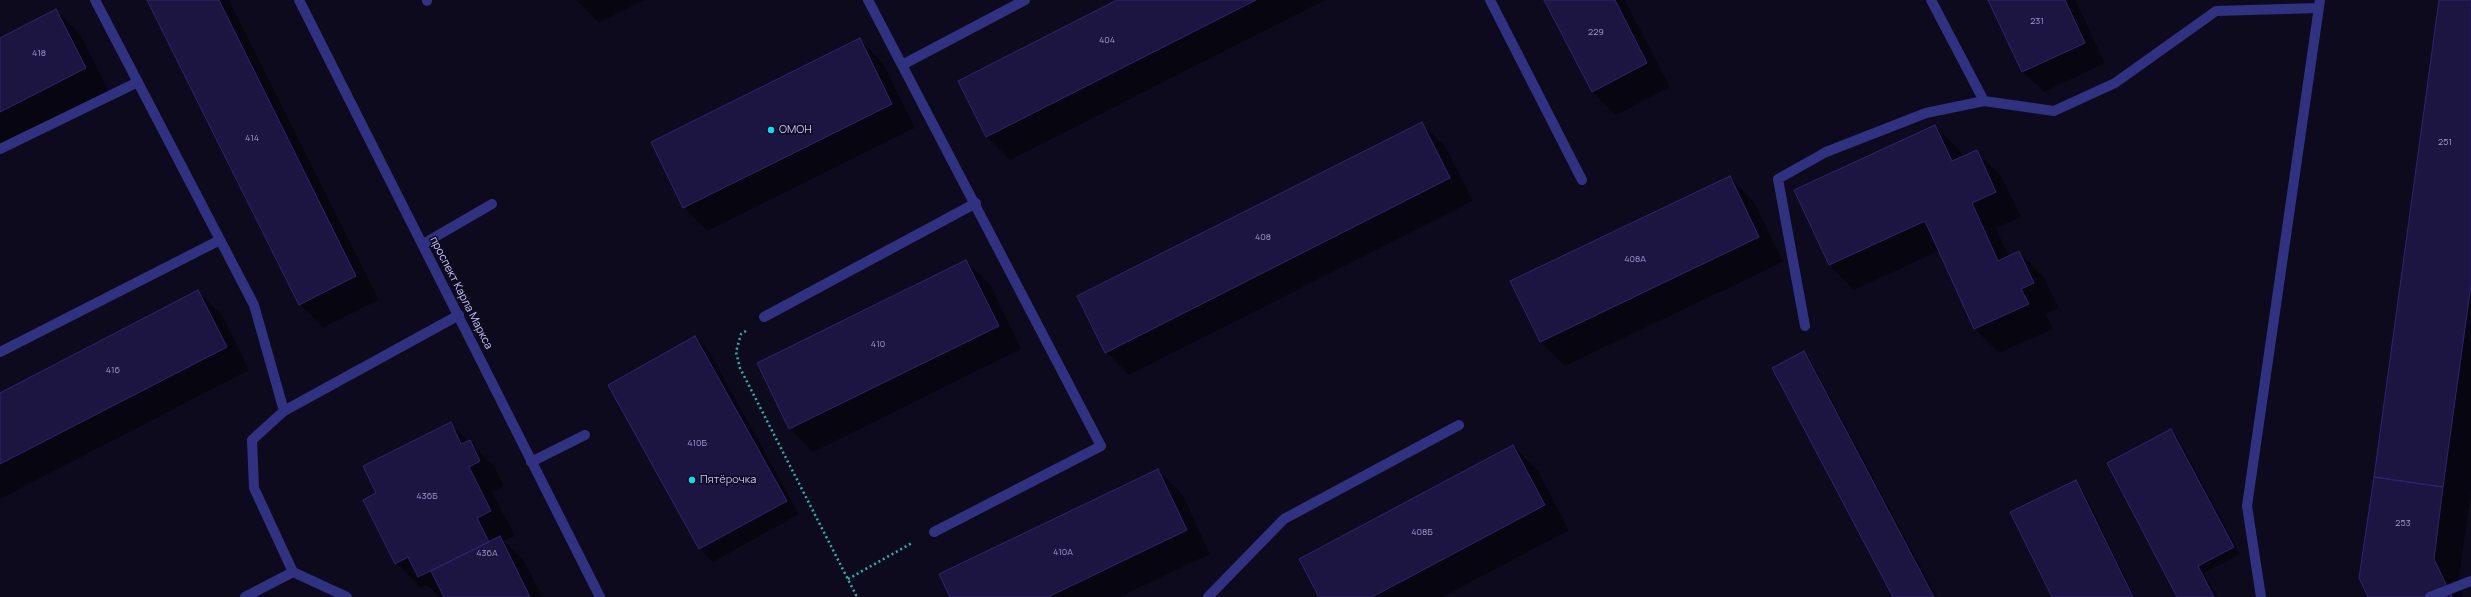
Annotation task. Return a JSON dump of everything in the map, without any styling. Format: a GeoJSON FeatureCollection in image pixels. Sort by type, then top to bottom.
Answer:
{"type":"FeatureCollection","features":[{"type":"Feature","properties":{"kind":"street"},"geometry":{"type":"LineString","coordinates":[[95,0],[254,305],[284,411]]}},
{"type":"Feature","properties":{"kind":"street","name":"проспект Карла Маркса"},"geometry":{"type":"LineString","coordinates":[[299,0],[460,315],[531,462],[600,597]]}},
{"type":"Feature","properties":{"kind":"street"},"geometry":{"type":"LineString","coordinates":[[868,0],[976,203],[1101,446],[934,532]]}},
{"type":"Feature","properties":{"kind":"street"},"geometry":{"type":"LineString","coordinates":[[902,65],[1025,0]]}},
{"type":"Feature","properties":{"kind":"street"},"geometry":{"type":"LineString","coordinates":[[1490,0],[1582,180]]}},
{"type":"Feature","properties":{"kind":"street"},"geometry":{"type":"LineString","coordinates":[[1931,0],[1984,101]]}},
{"type":"Feature","properties":{"kind":"street"},"geometry":{"type":"LineString","coordinates":[[1805,326],[1778,179],[1826,152],[1926,113],[1984,101],[2054,111],[2115,83],[2216,11],[2320,4],[2247,506],[2260,597]]}},
{"type":"Feature","properties":{"kind":"street"},"geometry":{"type":"LineString","coordinates":[[0,149],[138,82]]}},
{"type":"Feature","properties":{"kind":"street"},"geometry":{"type":"LineString","coordinates":[[764,317],[976,203]]}},
{"type":"Feature","properties":{"kind":"street"},"geometry":{"type":"LineString","coordinates":[[423,244],[492,204]]}},
{"type":"Feature","properties":{"kind":"street"},"geometry":{"type":"LineString","coordinates":[[0,352],[220,240]]}},
{"type":"Feature","properties":{"kind":"street"},"geometry":{"type":"LineString","coordinates":[[347,597],[293,572],[254,488],[252,440],[284,411],[460,315]]}},
{"type":"Feature","properties":{"kind":"street"},"geometry":{"type":"LineString","coordinates":[[1208,597],[1284,519],[1460,425]]}},
{"type":"Feature","properties":{"kind":"street"},"geometry":{"type":"LineString","coordinates":[[531,462],[585,435]]}},
{"type":"Feature","properties":{"kind":"street"},"geometry":{"type":"LineString","coordinates":[[245,597],[293,572]]}},
{"type":"Feature","properties":{"kind":"street"},"geometry":{"type":"LineString","coordinates":[[2430,597],[2471,581]]}},
{"type":"Feature","properties":{"kind":"path"},"geometry":{"type":"LineString","coordinates":[[764,317],[741,334],[736,352],[740,368],[857,597]]}},
{"type":"Feature","properties":{"kind":"path"},"geometry":{"type":"LineString","coordinates":[[848,579],[934,532]]}},
{"type":"Feature","properties":{"kind":"building"},"geometry":{"type":"Polygon","coordinates":[[[147,0],[219,0],[356,276],[299,305],[147,0]]]}},
{"type":"Feature","properties":{"kind":"building"},"geometry":{"type":"Polygon","coordinates":[[[1117,0],[1256,0],[986,137],[958,81],[1117,0]]]}},
{"type":"Feature","properties":{"kind":"building"},"geometry":{"type":"Polygon","coordinates":[[[1544,0],[1615,0],[1647,63],[1592,92],[1544,0]]]}},
{"type":"Feature","properties":{"kind":"building"},"geometry":{"type":"Polygon","coordinates":[[[1988,0],[2065,0],[2085,43],[2022,72],[1988,0]]]}},
{"type":"Feature","properties":{"kind":"building"},"geometry":{"type":"Polygon","coordinates":[[[2439,0],[2471,0],[2471,285],[2443,487],[2374,477],[2439,0]]]}},
{"type":"Feature","properties":{"kind":"building"},"geometry":{"type":"Polygon","coordinates":[[[56,9],[86,68],[0,112],[0,38],[56,9]]]}},
{"type":"Feature","properties":{"kind":"building"},"geometry":{"type":"Polygon","coordinates":[[[860,38],[892,104],[683,208],[651,142],[860,38]]]}},
{"type":"Feature","properties":{"kind":"building"},"geometry":{"type":"Polygon","coordinates":[[[1422,122],[1450,178],[1105,353],[1077,296],[1422,122]]]}},
{"type":"Feature","properties":{"kind":"building"},"geometry":{"type":"Polygon","coordinates":[[[1935,125],[1952,161],[1977,150],[1996,192],[1972,203],[1998,261],[2019,251],[2034,283],[2021,289],[2029,304],[1974,329],[1925,221],[1829,265],[1794,190],[1935,125]]]}},
{"type":"Feature","properties":{"kind":"building"},"geometry":{"type":"Polygon","coordinates":[[[1730,176],[1759,237],[1540,342],[1510,281],[1730,176]]]}},
{"type":"Feature","properties":{"kind":"building"},"geometry":{"type":"Polygon","coordinates":[[[966,260],[999,326],[789,429],[757,363],[966,260]]]}},
{"type":"Feature","properties":{"kind":"building"},"geometry":{"type":"Polygon","coordinates":[[[198,290],[227,347],[0,464],[0,393],[198,290]]]}},
{"type":"Feature","properties":{"kind":"building"},"geometry":{"type":"Polygon","coordinates":[[[695,336],[787,501],[699,549],[608,385],[695,336]]]}},
{"type":"Feature","properties":{"kind":"building"},"geometry":{"type":"Polygon","coordinates":[[[1804,351],[1934,597],[1893,597],[1772,368],[1804,351]]]}},
{"type":"Feature","properties":{"kind":"building"},"geometry":{"type":"Polygon","coordinates":[[[451,422],[461,444],[470,440],[480,461],[469,467],[491,511],[477,518],[489,542],[418,577],[408,557],[395,564],[363,500],[376,493],[363,466],[451,422]]]}},
{"type":"Feature","properties":{"kind":"building"},"geometry":{"type":"Polygon","coordinates":[[[2171,429],[2234,547],[2198,566],[2214,597],[2177,597],[2107,463],[2171,429]]]}},
{"type":"Feature","properties":{"kind":"building"},"geometry":{"type":"Polygon","coordinates":[[[1513,445],[1545,505],[1372,597],[1319,597],[1299,559],[1513,445]]]}},
{"type":"Feature","properties":{"kind":"building"},"geometry":{"type":"Polygon","coordinates":[[[1158,469],[1187,530],[1048,597],[950,597],[939,574],[1158,469]]]}},
{"type":"Feature","properties":{"kind":"building"},"geometry":{"type":"Polygon","coordinates":[[[2374,477],[2443,487],[2434,559],[2452,597],[2368,597],[2359,578],[2374,477]]]}},
{"type":"Feature","properties":{"kind":"building"},"geometry":{"type":"Polygon","coordinates":[[[2076,480],[2133,597],[2052,597],[2010,512],[2076,480]]]}},
{"type":"Feature","properties":{"kind":"building"},"geometry":{"type":"Polygon","coordinates":[[[500,536],[530,597],[444,597],[431,571],[500,536]]]}},
{"type":"Feature","properties":{"kind":"place","name":"ОМОН"},"geometry":{"type":"Point","coordinates":[771,130]}},
{"type":"Feature","properties":{"kind":"place","name":"Пятёрочка"},"geometry":{"type":"Point","coordinates":[692,480]}}]}
